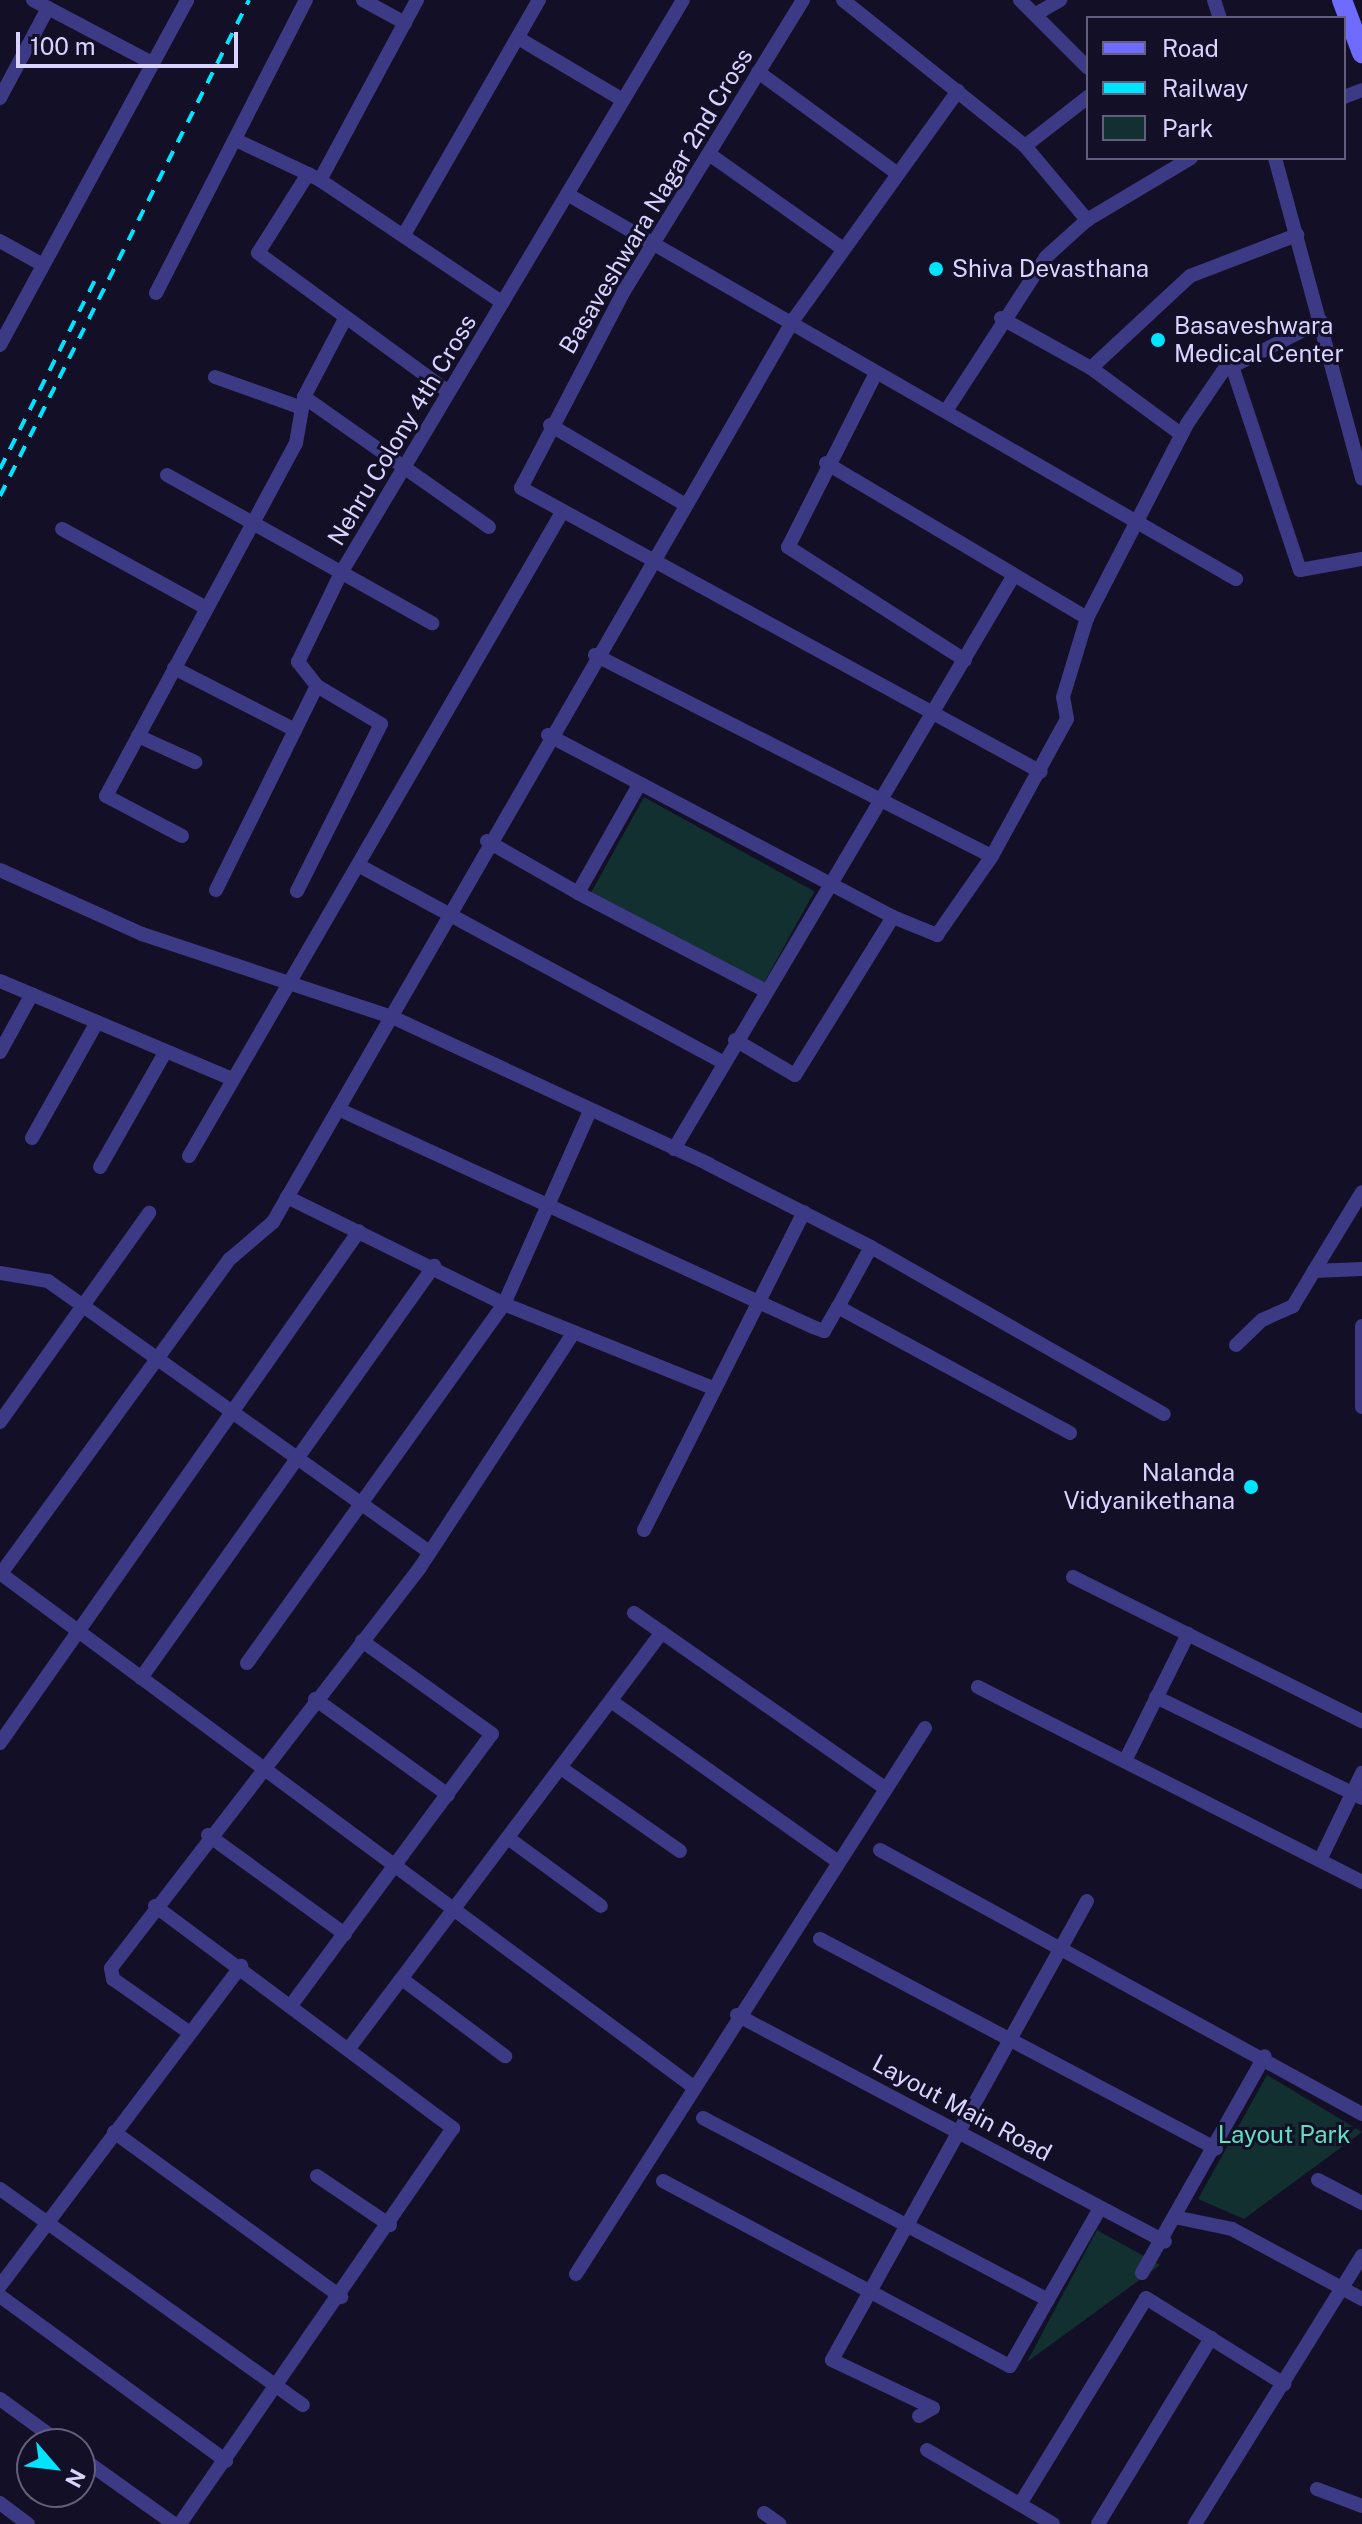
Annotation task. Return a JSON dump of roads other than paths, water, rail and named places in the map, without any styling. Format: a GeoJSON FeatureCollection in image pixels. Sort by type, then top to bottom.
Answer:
{"type":"FeatureCollection","features":[{"type":"Feature","properties":{"kind":"main road"},"geometry":{"type":"LineString","coordinates":[[1342,0],[1362,53]]}},
{"type":"Feature","properties":{"kind":"street"},"geometry":{"type":"LineString","coordinates":[[33,0],[152,63]]}},
{"type":"Feature","properties":{"kind":"street"},"geometry":{"type":"LineString","coordinates":[[0,345],[187,0]]}},
{"type":"Feature","properties":{"kind":"street"},"geometry":{"type":"LineString","coordinates":[[156,293],[238,141],[306,0]]}},
{"type":"Feature","properties":{"kind":"street"},"geometry":{"type":"LineString","coordinates":[[363,0],[405,23]]}},
{"type":"Feature","properties":{"kind":"street"},"geometry":{"type":"LineString","coordinates":[[417,0],[314,177],[257,244],[262,258],[447,391]]}},
{"type":"Feature","properties":{"kind":"street"},"geometry":{"type":"LineString","coordinates":[[405,233],[539,0]]}},
{"type":"Feature","properties":{"kind":"street","name":"Nehru Colony 4th Cross"},"geometry":{"type":"LineString","coordinates":[[317,686],[298,662],[341,573],[683,0]]}},
{"type":"Feature","properties":{"kind":"street","name":"Basaveshwara Nagar 2nd Cross"},"geometry":{"type":"LineString","coordinates":[[561,514],[521,488],[550,425],[652,245],[803,0]]}},
{"type":"Feature","properties":{"kind":"street"},"geometry":{"type":"LineString","coordinates":[[843,0],[1025,146],[1087,220]]}},
{"type":"Feature","properties":{"kind":"street"},"geometry":{"type":"LineString","coordinates":[[1020,0],[1086,66]]}},
{"type":"Feature","properties":{"kind":"street"},"geometry":{"type":"LineString","coordinates":[[1036,14],[1060,0]]}},
{"type":"Feature","properties":{"kind":"street"},"geometry":{"type":"LineString","coordinates":[[0,98],[48,8]]}},
{"type":"Feature","properties":{"kind":"street"},"geometry":{"type":"LineString","coordinates":[[518,38],[623,100]]}},
{"type":"Feature","properties":{"kind":"street"},"geometry":{"type":"LineString","coordinates":[[758,72],[898,174]]}},
{"type":"Feature","properties":{"kind":"street"},"geometry":{"type":"LineString","coordinates":[[691,2085],[0,1574],[157,1358],[287,1197],[392,1017],[445,915],[548,735],[791,324],[958,91]]}},
{"type":"Feature","properties":{"kind":"street"},"geometry":{"type":"LineString","coordinates":[[1025,146],[1086,99]]}},
{"type":"Feature","properties":{"kind":"street"},"geometry":{"type":"LineString","coordinates":[[238,141],[314,177],[405,233],[503,303]]}},
{"type":"Feature","properties":{"kind":"street"},"geometry":{"type":"LineString","coordinates":[[709,154],[843,249]]}},
{"type":"Feature","properties":{"kind":"street"},"geometry":{"type":"LineString","coordinates":[[948,408],[1001,318],[1046,257],[1087,220],[1188,160]]}},
{"type":"Feature","properties":{"kind":"street"},"geometry":{"type":"LineString","coordinates":[[1276,160],[1358,452],[1362,478]]}},
{"type":"Feature","properties":{"kind":"street"},"geometry":{"type":"LineString","coordinates":[[567,194],[876,373],[948,408],[1236,579]]}},
{"type":"Feature","properties":{"kind":"street"},"geometry":{"type":"LineString","coordinates":[[1091,368],[1190,276],[1297,235]]}},
{"type":"Feature","properties":{"kind":"street"},"geometry":{"type":"LineString","coordinates":[[0,241],[43,265]]}},
{"type":"Feature","properties":{"kind":"street"},"geometry":{"type":"LineString","coordinates":[[1001,318],[1091,368],[1181,434]]}},
{"type":"Feature","properties":{"kind":"street"},"geometry":{"type":"LineString","coordinates":[[182,836],[106,796],[296,443],[303,402],[345,319]]}},
{"type":"Feature","properties":{"kind":"street"},"geometry":{"type":"LineString","coordinates":[[548,735],[893,917],[937,935],[992,856],[1041,772],[1067,719],[1063,697],[1087,618],[1132,520],[1181,434],[1232,366],[1321,321]]}},
{"type":"Feature","properties":{"kind":"street"},"geometry":{"type":"LineString","coordinates":[[1232,366],[1300,570],[1362,559]]}},
{"type":"Feature","properties":{"kind":"street"},"geometry":{"type":"LineString","coordinates":[[876,373],[826,463],[788,547],[965,660]]}},
{"type":"Feature","properties":{"kind":"street"},"geometry":{"type":"LineString","coordinates":[[215,377],[303,402],[401,471],[489,527]]}},
{"type":"Feature","properties":{"kind":"street"},"geometry":{"type":"LineString","coordinates":[[550,425],[684,504]]}},
{"type":"Feature","properties":{"kind":"street"},"geometry":{"type":"LineString","coordinates":[[826,463],[1087,618]]}},
{"type":"Feature","properties":{"kind":"street"},"geometry":{"type":"LineString","coordinates":[[167,475],[432,623]]}},
{"type":"Feature","properties":{"kind":"street"},"geometry":{"type":"LineString","coordinates":[[189,1156],[284,986],[358,865],[561,514],[1041,772]]}},
{"type":"Feature","properties":{"kind":"street"},"geometry":{"type":"LineString","coordinates":[[62,529],[206,608]]}},
{"type":"Feature","properties":{"kind":"street"},"geometry":{"type":"LineString","coordinates":[[674,1149],[827,883],[883,799],[1014,575]]}},
{"type":"Feature","properties":{"kind":"street"},"geometry":{"type":"LineString","coordinates":[[595,655],[992,856]]}},
{"type":"Feature","properties":{"kind":"street"},"geometry":{"type":"LineString","coordinates":[[174,668],[295,730]]}},
{"type":"Feature","properties":{"kind":"street"},"geometry":{"type":"LineString","coordinates":[[216,890],[317,686],[381,724],[297,891]]}},
{"type":"Feature","properties":{"kind":"street"},"geometry":{"type":"LineString","coordinates":[[138,736],[195,762]]}},
{"type":"Feature","properties":{"kind":"street"},"geometry":{"type":"LineString","coordinates":[[578,893],[639,785]]}},
{"type":"Feature","properties":{"kind":"street"},"geometry":{"type":"LineString","coordinates":[[487,841],[578,893],[764,990]]}},
{"type":"Feature","properties":{"kind":"street"},"geometry":{"type":"LineString","coordinates":[[358,865],[445,915],[722,1062]]}},
{"type":"Feature","properties":{"kind":"street"},"geometry":{"type":"LineString","coordinates":[[0,870],[284,986],[392,1017],[589,1113],[674,1149],[804,1212],[1164,1414]]}},
{"type":"Feature","properties":{"kind":"street"},"geometry":{"type":"LineString","coordinates":[[735,1040],[795,1075],[893,917]]}},
{"type":"Feature","properties":{"kind":"street"},"geometry":{"type":"LineString","coordinates":[[0,981],[232,1079]]}},
{"type":"Feature","properties":{"kind":"street"},"geometry":{"type":"LineString","coordinates":[[0,1052],[32,994]]}},
{"type":"Feature","properties":{"kind":"street"},"geometry":{"type":"LineString","coordinates":[[32,1138],[97,1022]]}},
{"type":"Feature","properties":{"kind":"street"},"geometry":{"type":"LineString","coordinates":[[100,1167],[166,1051]]}},
{"type":"Feature","properties":{"kind":"street"},"geometry":{"type":"LineString","coordinates":[[338,1109],[824,1331],[871,1247]]}},
{"type":"Feature","properties":{"kind":"street"},"geometry":{"type":"LineString","coordinates":[[247,1663],[504,1304],[589,1113]]}},
{"type":"Feature","properties":{"kind":"street"},"geometry":{"type":"LineString","coordinates":[[1236,1345],[1262,1320],[1293,1306],[1362,1192]]}},
{"type":"Feature","properties":{"kind":"street"},"geometry":{"type":"LineString","coordinates":[[287,1197],[434,1266],[504,1304],[715,1389]]}},
{"type":"Feature","properties":{"kind":"street"},"geometry":{"type":"LineString","coordinates":[[644,1530],[804,1212]]}},
{"type":"Feature","properties":{"kind":"street"},"geometry":{"type":"LineString","coordinates":[[0,1422],[149,1213]]}},
{"type":"Feature","properties":{"kind":"street"},"geometry":{"type":"LineString","coordinates":[[0,1743],[359,1231]]}},
{"type":"Feature","properties":{"kind":"street"},"geometry":{"type":"LineString","coordinates":[[141,1678],[434,1266]]}},
{"type":"Feature","properties":{"kind":"street"},"geometry":{"type":"LineString","coordinates":[[1314,1271],[1362,1269]]}},
{"type":"Feature","properties":{"kind":"street"},"geometry":{"type":"LineString","coordinates":[[0,1273],[48,1281],[430,1552]]}},
{"type":"Feature","properties":{"kind":"street"},"geometry":{"type":"LineString","coordinates":[[838,1307],[1070,1433]]}},
{"type":"Feature","properties":{"kind":"street"},"geometry":{"type":"LineString","coordinates":[[1362,1326],[1362,1407]]}},
{"type":"Feature","properties":{"kind":"street"},"geometry":{"type":"LineString","coordinates":[[190,2033],[110,1974],[155,1906],[208,1835],[430,1552],[574,1332]]}},
{"type":"Feature","properties":{"kind":"street"},"geometry":{"type":"LineString","coordinates":[[1073,1577],[1362,1721]]}},
{"type":"Feature","properties":{"kind":"street"},"geometry":{"type":"LineString","coordinates":[[634,1613],[885,1788]]}},
{"type":"Feature","properties":{"kind":"street"},"geometry":{"type":"LineString","coordinates":[[350,2047],[662,1632]]}},
{"type":"Feature","properties":{"kind":"street"},"geometry":{"type":"LineString","coordinates":[[1125,1761],[1188,1634]]}},
{"type":"Feature","properties":{"kind":"street"},"geometry":{"type":"LineString","coordinates":[[292,2004],[448,1795],[491,1728],[362,1641]]}},
{"type":"Feature","properties":{"kind":"street"},"geometry":{"type":"LineString","coordinates":[[978,1687],[1362,1882]]}},
{"type":"Feature","properties":{"kind":"street"},"geometry":{"type":"LineString","coordinates":[[1156,1697],[1357,1795]]}},
{"type":"Feature","properties":{"kind":"street"},"geometry":{"type":"LineString","coordinates":[[315,1699],[448,1795]]}},
{"type":"Feature","properties":{"kind":"street"},"geometry":{"type":"LineString","coordinates":[[611,1701],[838,1862]]}},
{"type":"Feature","properties":{"kind":"street"},"geometry":{"type":"LineString","coordinates":[[576,2274],[691,2085],[925,1728]]}},
{"type":"Feature","properties":{"kind":"street"},"geometry":{"type":"LineString","coordinates":[[561,1768],[680,1851]]}},
{"type":"Feature","properties":{"kind":"street"},"geometry":{"type":"LineString","coordinates":[[1320,1860],[1357,1795],[1362,1773]]}},
{"type":"Feature","properties":{"kind":"street"},"geometry":{"type":"LineString","coordinates":[[208,1835],[345,1934]]}},
{"type":"Feature","properties":{"kind":"street"},"geometry":{"type":"LineString","coordinates":[[508,1838],[601,1906]]}},
{"type":"Feature","properties":{"kind":"street"},"geometry":{"type":"LineString","coordinates":[[880,1850],[1265,2056],[1362,2114]]}},
{"type":"Feature","properties":{"kind":"street"},"geometry":{"type":"LineString","coordinates":[[919,2416],[933,2408],[832,2360],[962,2132],[1087,1901]]}},
{"type":"Feature","properties":{"kind":"street"},"geometry":{"type":"LineString","coordinates":[[96,2468],[177,2524],[279,2388],[453,2128],[350,2047],[155,1906]]}},
{"type":"Feature","properties":{"kind":"street"},"geometry":{"type":"LineString","coordinates":[[820,1939],[1216,2149]]}},
{"type":"Feature","properties":{"kind":"street"},"geometry":{"type":"LineString","coordinates":[[0,2286],[241,1966]]}},
{"type":"Feature","properties":{"kind":"street"},"geometry":{"type":"LineString","coordinates":[[402,1979],[505,2056]]}},
{"type":"Feature","properties":{"kind":"street","name":"Layout Main Road"},"geometry":{"type":"LineString","coordinates":[[737,2015],[1165,2242]]}},
{"type":"Feature","properties":{"kind":"street"},"geometry":{"type":"LineString","coordinates":[[1142,2273],[1179,2218],[1265,2056]]}},
{"type":"Feature","properties":{"kind":"street"},"geometry":{"type":"LineString","coordinates":[[703,2118],[1048,2300]]}},
{"type":"Feature","properties":{"kind":"street"},"geometry":{"type":"LineString","coordinates":[[114,2132],[341,2297]]}},
{"type":"Feature","properties":{"kind":"street"},"geometry":{"type":"LineString","coordinates":[[317,2176],[390,2225]]}},
{"type":"Feature","properties":{"kind":"street"},"geometry":{"type":"LineString","coordinates":[[1318,2180],[1362,2203]]}},
{"type":"Feature","properties":{"kind":"street"},"geometry":{"type":"LineString","coordinates":[[663,2181],[874,2290],[1010,2366],[1100,2208]]}},
{"type":"Feature","properties":{"kind":"street"},"geometry":{"type":"LineString","coordinates":[[0,2189],[303,2405]]}},
{"type":"Feature","properties":{"kind":"street"},"geometry":{"type":"LineString","coordinates":[[1179,2218],[1232,2229],[1342,2292],[1362,2299]]}},
{"type":"Feature","properties":{"kind":"street"},"geometry":{"type":"LineString","coordinates":[[1195,2524],[1362,2256]]}},
{"type":"Feature","properties":{"kind":"street"},"geometry":{"type":"LineString","coordinates":[[0,2296],[226,2461]]}},
{"type":"Feature","properties":{"kind":"street"},"geometry":{"type":"LineString","coordinates":[[1020,2504],[1146,2298],[1284,2384]]}},
{"type":"Feature","properties":{"kind":"street"},"geometry":{"type":"LineString","coordinates":[[1098,2524],[1211,2338]]}},
{"type":"Feature","properties":{"kind":"street"},"geometry":{"type":"LineString","coordinates":[[0,2399],[40,2428]]}},
{"type":"Feature","properties":{"kind":"street"},"geometry":{"type":"LineString","coordinates":[[927,2450],[1053,2524]]}},
{"type":"Feature","properties":{"kind":"street"},"geometry":{"type":"LineString","coordinates":[[1317,2489],[1362,2506]]}},
{"type":"Feature","properties":{"kind":"street"},"geometry":{"type":"LineString","coordinates":[[0,2503],[28,2524]]}},
{"type":"Feature","properties":{"kind":"street"},"geometry":{"type":"LineString","coordinates":[[764,2513],[780,2524]]}},
{"type":"Feature","properties":{"kind":"railway"},"geometry":{"type":"LineString","coordinates":[[0,496],[249,0]]}},
{"type":"Feature","properties":{"kind":"railway"},"geometry":{"type":"LineString","coordinates":[[0,469],[95,280]]}},
{"type":"Feature","properties":{"kind":"place","name":"Shiva Devasthana"},"geometry":{"type":"Point","coordinates":[936,269]}},
{"type":"Feature","properties":{"kind":"place","name":"Basaveshwara Medical Center"},"geometry":{"type":"Point","coordinates":[1158,340]}},
{"type":"Feature","properties":{"kind":"place","name":"Nalanda Vidyanikethana"},"geometry":{"type":"Point","coordinates":[1251,1487]}},
{"type":"Feature","properties":{"kind":"park label","name":"Layout Park"},"geometry":{"type":"Point","coordinates":[1284,2135]}}]}
